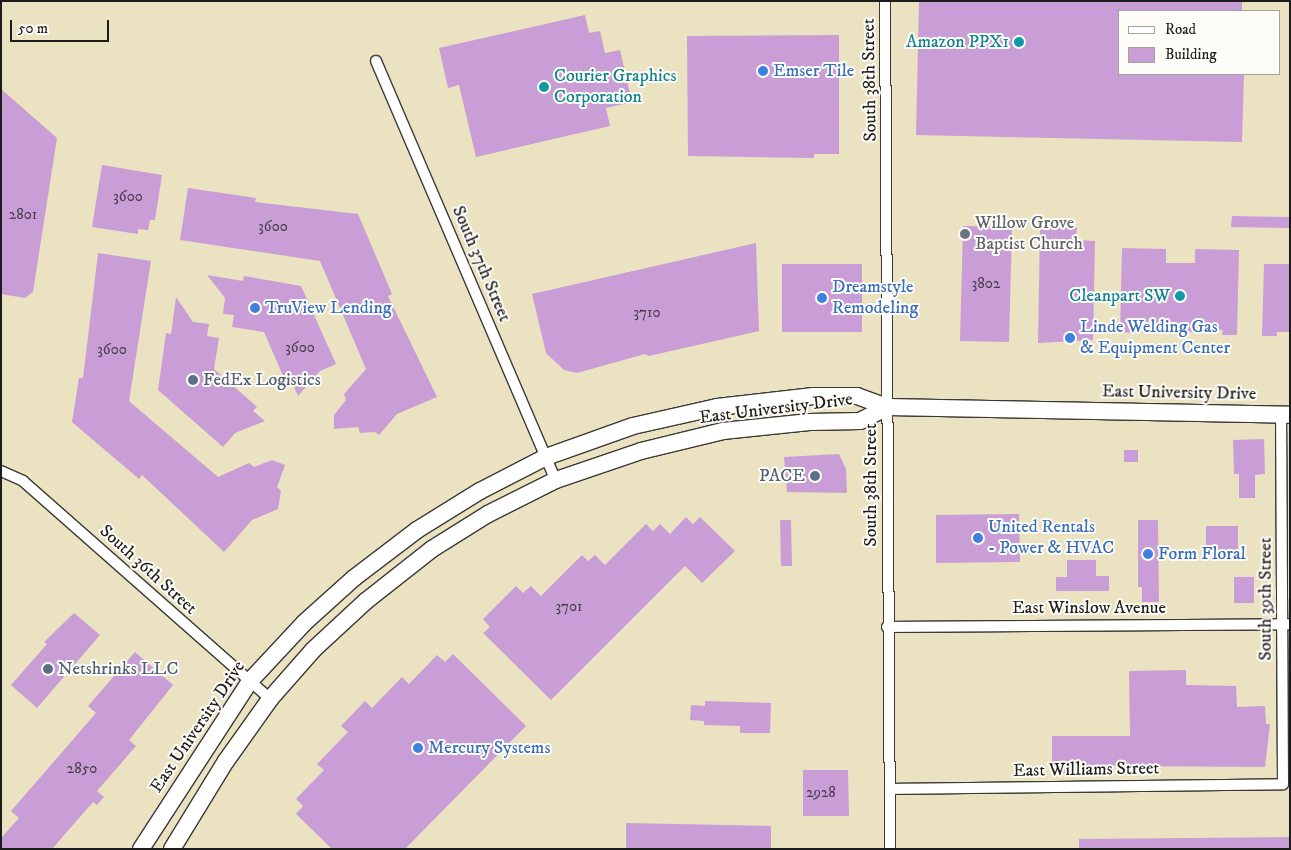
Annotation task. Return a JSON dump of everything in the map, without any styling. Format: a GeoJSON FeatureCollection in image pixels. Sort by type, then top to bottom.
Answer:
{"type":"FeatureCollection","features":[{"type":"Feature","properties":{"kind":"main road","name":"East University Drive"},"geometry":{"type":"LineString","coordinates":[[141,849],[205,746],[250,681],[304,623],[362,572],[417,530],[480,491],[546,457],[633,426],[717,407],[813,396],[857,396],[887,407],[1285,415]]}},
{"type":"Feature","properties":{"kind":"main road","name":"East University Drive"},"geometry":{"type":"LineString","coordinates":[[172,849],[226,761],[270,699],[326,638],[432,549],[488,514],[556,480],[641,451],[723,431],[810,422],[860,421],[887,407]]}},
{"type":"Feature","properties":{"kind":"street","name":"South 38th Street"},"geometry":{"type":"LineString","coordinates":[[885,1],[890,849]]}},
{"type":"Feature","properties":{"kind":"street","name":"South 37th Street"},"geometry":{"type":"LineString","coordinates":[[376,61],[556,480]]}},
{"type":"Feature","properties":{"kind":"street","name":"South 39th Street"},"geometry":{"type":"LineString","coordinates":[[1283,784],[1286,624],[1285,415]]}},
{"type":"Feature","properties":{"kind":"street","name":"South 36th Street"},"geometry":{"type":"LineString","coordinates":[[1,472],[23,481],[270,699]]}},
{"type":"Feature","properties":{"kind":"street","name":"East Winslow Avenue"},"geometry":{"type":"LineString","coordinates":[[888,627],[1286,624]]}},
{"type":"Feature","properties":{"kind":"street","name":"East Williams Street"},"geometry":{"type":"LineString","coordinates":[[890,789],[1283,784]]}},
{"type":"Feature","properties":{"kind":"building","name":"Amazon PPX1"},"geometry":{"type":"Polygon","coordinates":[[[919,1],[1242,1],[1242,10],[1118,10],[1118,75],[1244,75],[1242,142],[916,135],[919,1]]]}},
{"type":"Feature","properties":{"kind":"building","name":"Courier Graphics Corporation"},"geometry":{"type":"Polygon","coordinates":[[[585,15],[589,33],[600,31],[605,53],[620,50],[632,102],[606,108],[610,126],[476,157],[459,85],[448,88],[439,48],[585,15]]]}},
{"type":"Feature","properties":{"kind":"building","name":"Emser Tile"},"geometry":{"type":"Polygon","coordinates":[[[839,35],[839,154],[814,154],[814,158],[688,156],[687,36],[839,35]]]}},
{"type":"Feature","properties":{"kind":"building"},"geometry":{"type":"Polygon","coordinates":[[[1,89],[57,138],[33,292],[25,298],[1,294],[1,89]]]}},
{"type":"Feature","properties":{"kind":"building"},"geometry":{"type":"Polygon","coordinates":[[[102,165],[162,175],[155,220],[150,220],[148,230],[138,229],[138,234],[92,227],[102,165]]]}},
{"type":"Feature","properties":{"kind":"building"},"geometry":{"type":"Polygon","coordinates":[[[188,188],[256,198],[255,202],[358,214],[392,294],[388,296],[437,397],[397,414],[379,435],[375,432],[360,433],[358,427],[334,429],[334,415],[346,400],[344,394],[366,369],[320,261],[180,240],[188,188]]]}},
{"type":"Feature","properties":{"kind":"building"},"geometry":{"type":"Polygon","coordinates":[[[1232,216],[1290,217],[1290,228],[1231,227],[1232,216]]]}},
{"type":"Feature","properties":{"kind":"building"},"geometry":{"type":"Polygon","coordinates":[[[963,226],[1012,227],[1009,342],[960,341],[963,226]]]}},
{"type":"Feature","properties":{"kind":"building"},"geometry":{"type":"Polygon","coordinates":[[[1040,228],[1077,228],[1076,240],[1095,241],[1093,340],[1038,343],[1040,228]]]}},
{"type":"Feature","properties":{"kind":"building"},"geometry":{"type":"Polygon","coordinates":[[[756,243],[759,331],[649,356],[645,354],[577,373],[564,370],[546,353],[532,294],[756,243]]]}},
{"type":"Feature","properties":{"kind":"building","name":"Cleanpart SW"},"geometry":{"type":"Polygon","coordinates":[[[1122,248],[1166,249],[1166,263],[1195,263],[1195,249],[1239,250],[1237,335],[1222,335],[1223,330],[1164,333],[1164,329],[1136,328],[1136,333],[1120,332],[1122,248]]]}},
{"type":"Feature","properties":{"kind":"building"},"geometry":{"type":"Polygon","coordinates":[[[98,253],[151,261],[129,401],[218,477],[249,463],[254,467],[272,460],[285,465],[277,487],[281,491],[278,509],[252,520],[224,552],[142,475],[139,479],[72,422],[79,378],[83,378],[98,253]]]}},
{"type":"Feature","properties":{"kind":"building","name":"Dreamstyle Remodeling"},"geometry":{"type":"Polygon","coordinates":[[[782,264],[862,264],[862,332],[782,332],[782,264]]]}},
{"type":"Feature","properties":{"kind":"building"},"geometry":{"type":"Polygon","coordinates":[[[1264,264],[1290,264],[1290,332],[1277,332],[1277,336],[1262,336],[1264,264]]]}},
{"type":"Feature","properties":{"kind":"building"},"geometry":{"type":"Polygon","coordinates":[[[207,275],[243,281],[244,276],[301,286],[336,364],[320,371],[298,396],[292,382],[287,385],[264,332],[232,327],[234,315],[223,314],[225,298],[207,275]]]}},
{"type":"Feature","properties":{"kind":"building","name":"FedEx Logistics"},"geometry":{"type":"Polygon","coordinates":[[[176,297],[193,322],[209,324],[207,336],[219,338],[214,369],[257,407],[253,411],[265,421],[235,433],[223,447],[158,390],[166,333],[171,334],[176,297]]]}},
{"type":"Feature","properties":{"kind":"building"},"geometry":{"type":"Polygon","coordinates":[[[1264,439],[1265,474],[1255,475],[1255,498],[1239,498],[1239,474],[1234,474],[1233,440],[1264,439]]]}},
{"type":"Feature","properties":{"kind":"building"},"geometry":{"type":"Polygon","coordinates":[[[1124,450],[1138,450],[1138,462],[1124,462],[1124,450]]]}},
{"type":"Feature","properties":{"kind":"building","name":"PACE"},"geometry":{"type":"Polygon","coordinates":[[[839,454],[846,469],[847,493],[787,492],[784,457],[839,454]]]}},
{"type":"Feature","properties":{"kind":"building","name":"United Rentals - Power & HVAC"},"geometry":{"type":"Polygon","coordinates":[[[1019,514],[1020,562],[936,563],[936,515],[1019,514]]]}},
{"type":"Feature","properties":{"kind":"building"},"geometry":{"type":"Polygon","coordinates":[[[686,517],[693,524],[700,517],[735,551],[702,583],[685,566],[551,700],[483,633],[490,627],[483,619],[516,586],[523,593],[531,586],[541,596],[582,555],[588,561],[595,555],[605,565],[646,524],[653,531],[660,524],[670,534],[686,517]]]}},
{"type":"Feature","properties":{"kind":"building"},"geometry":{"type":"Polygon","coordinates":[[[780,520],[791,520],[792,566],[781,566],[780,520]]]}},
{"type":"Feature","properties":{"kind":"building","name":"Form Floral"},"geometry":{"type":"Polygon","coordinates":[[[1138,520],[1158,520],[1159,602],[1142,602],[1142,587],[1138,587],[1138,520]]]}},
{"type":"Feature","properties":{"kind":"building"},"geometry":{"type":"Polygon","coordinates":[[[1206,526],[1238,526],[1238,550],[1206,551],[1206,526]]]}},
{"type":"Feature","properties":{"kind":"building"},"geometry":{"type":"Polygon","coordinates":[[[1067,560],[1096,560],[1096,576],[1109,576],[1109,591],[1056,591],[1056,577],[1067,577],[1067,560]]]}},
{"type":"Feature","properties":{"kind":"building"},"geometry":{"type":"Polygon","coordinates":[[[1234,577],[1254,577],[1254,603],[1234,603],[1234,577]]]}},
{"type":"Feature","properties":{"kind":"building","name":"Netshrinks LLC"},"geometry":{"type":"Polygon","coordinates":[[[74,613],[100,635],[37,708],[11,685],[47,644],[44,642],[74,613]]]}},
{"type":"Feature","properties":{"kind":"building"},"geometry":{"type":"Polygon","coordinates":[[[135,652],[173,685],[129,740],[136,746],[97,791],[104,797],[97,805],[93,802],[52,849],[1,849],[1,838],[19,818],[11,811],[96,713],[88,706],[135,652]]]}},
{"type":"Feature","properties":{"kind":"building","name":"Mercury Systems"},"geometry":{"type":"Polygon","coordinates":[[[453,654],[526,726],[405,849],[332,849],[296,814],[303,806],[296,799],[324,770],[317,764],[348,732],[341,726],[365,701],[372,708],[402,677],[409,684],[437,655],[445,662],[453,654]]]}},
{"type":"Feature","properties":{"kind":"building"},"geometry":{"type":"Polygon","coordinates":[[[1186,670],[1186,685],[1236,686],[1237,707],[1265,706],[1266,724],[1270,724],[1265,767],[1113,766],[1113,773],[1052,773],[1052,736],[1130,736],[1129,671],[1186,670]]]}},
{"type":"Feature","properties":{"kind":"building"},"geometry":{"type":"Polygon","coordinates":[[[705,701],[771,703],[770,733],[740,733],[740,726],[704,725],[704,721],[690,720],[691,705],[705,706],[705,701]]]}},
{"type":"Feature","properties":{"kind":"building"},"geometry":{"type":"Polygon","coordinates":[[[803,770],[848,770],[849,816],[803,816],[803,770]]]}},
{"type":"Feature","properties":{"kind":"building"},"geometry":{"type":"Polygon","coordinates":[[[626,823],[771,826],[771,849],[626,849],[626,823]]]}},
{"type":"Feature","properties":{"kind":"building"},"geometry":{"type":"Polygon","coordinates":[[[1290,837],[1290,849],[1079,849],[1079,839],[1290,837]]]}},
{"type":"Feature","properties":{"kind":"place","name":"Amazon PPX1"},"geometry":{"type":"Point","coordinates":[1019,42]}},
{"type":"Feature","properties":{"kind":"place","name":"Emser Tile"},"geometry":{"type":"Point","coordinates":[763,71]}},
{"type":"Feature","properties":{"kind":"place","name":"Courier Graphics Corporation"},"geometry":{"type":"Point","coordinates":[544,87]}},
{"type":"Feature","properties":{"kind":"place","name":"Willow Grove Baptist Church"},"geometry":{"type":"Point","coordinates":[965,234]}},
{"type":"Feature","properties":{"kind":"place","name":"Cleanpart SW"},"geometry":{"type":"Point","coordinates":[1180,296]}},
{"type":"Feature","properties":{"kind":"place","name":"Dreamstyle Remodeling"},"geometry":{"type":"Point","coordinates":[822,298]}},
{"type":"Feature","properties":{"kind":"place","name":"TruView Lending"},"geometry":{"type":"Point","coordinates":[255,308]}},
{"type":"Feature","properties":{"kind":"place","name":"Linde Welding Gas & Equipment Center"},"geometry":{"type":"Point","coordinates":[1070,338]}},
{"type":"Feature","properties":{"kind":"place","name":"FedEx Logistics"},"geometry":{"type":"Point","coordinates":[193,380]}},
{"type":"Feature","properties":{"kind":"place","name":"PACE"},"geometry":{"type":"Point","coordinates":[815,476]}},
{"type":"Feature","properties":{"kind":"place","name":"United Rentals - Power & HVAC"},"geometry":{"type":"Point","coordinates":[978,538]}},
{"type":"Feature","properties":{"kind":"place","name":"Form Floral"},"geometry":{"type":"Point","coordinates":[1148,554]}},
{"type":"Feature","properties":{"kind":"place","name":"Netshrinks LLC"},"geometry":{"type":"Point","coordinates":[48,669]}},
{"type":"Feature","properties":{"kind":"place","name":"Mercury Systems"},"geometry":{"type":"Point","coordinates":[418,748]}}]}
